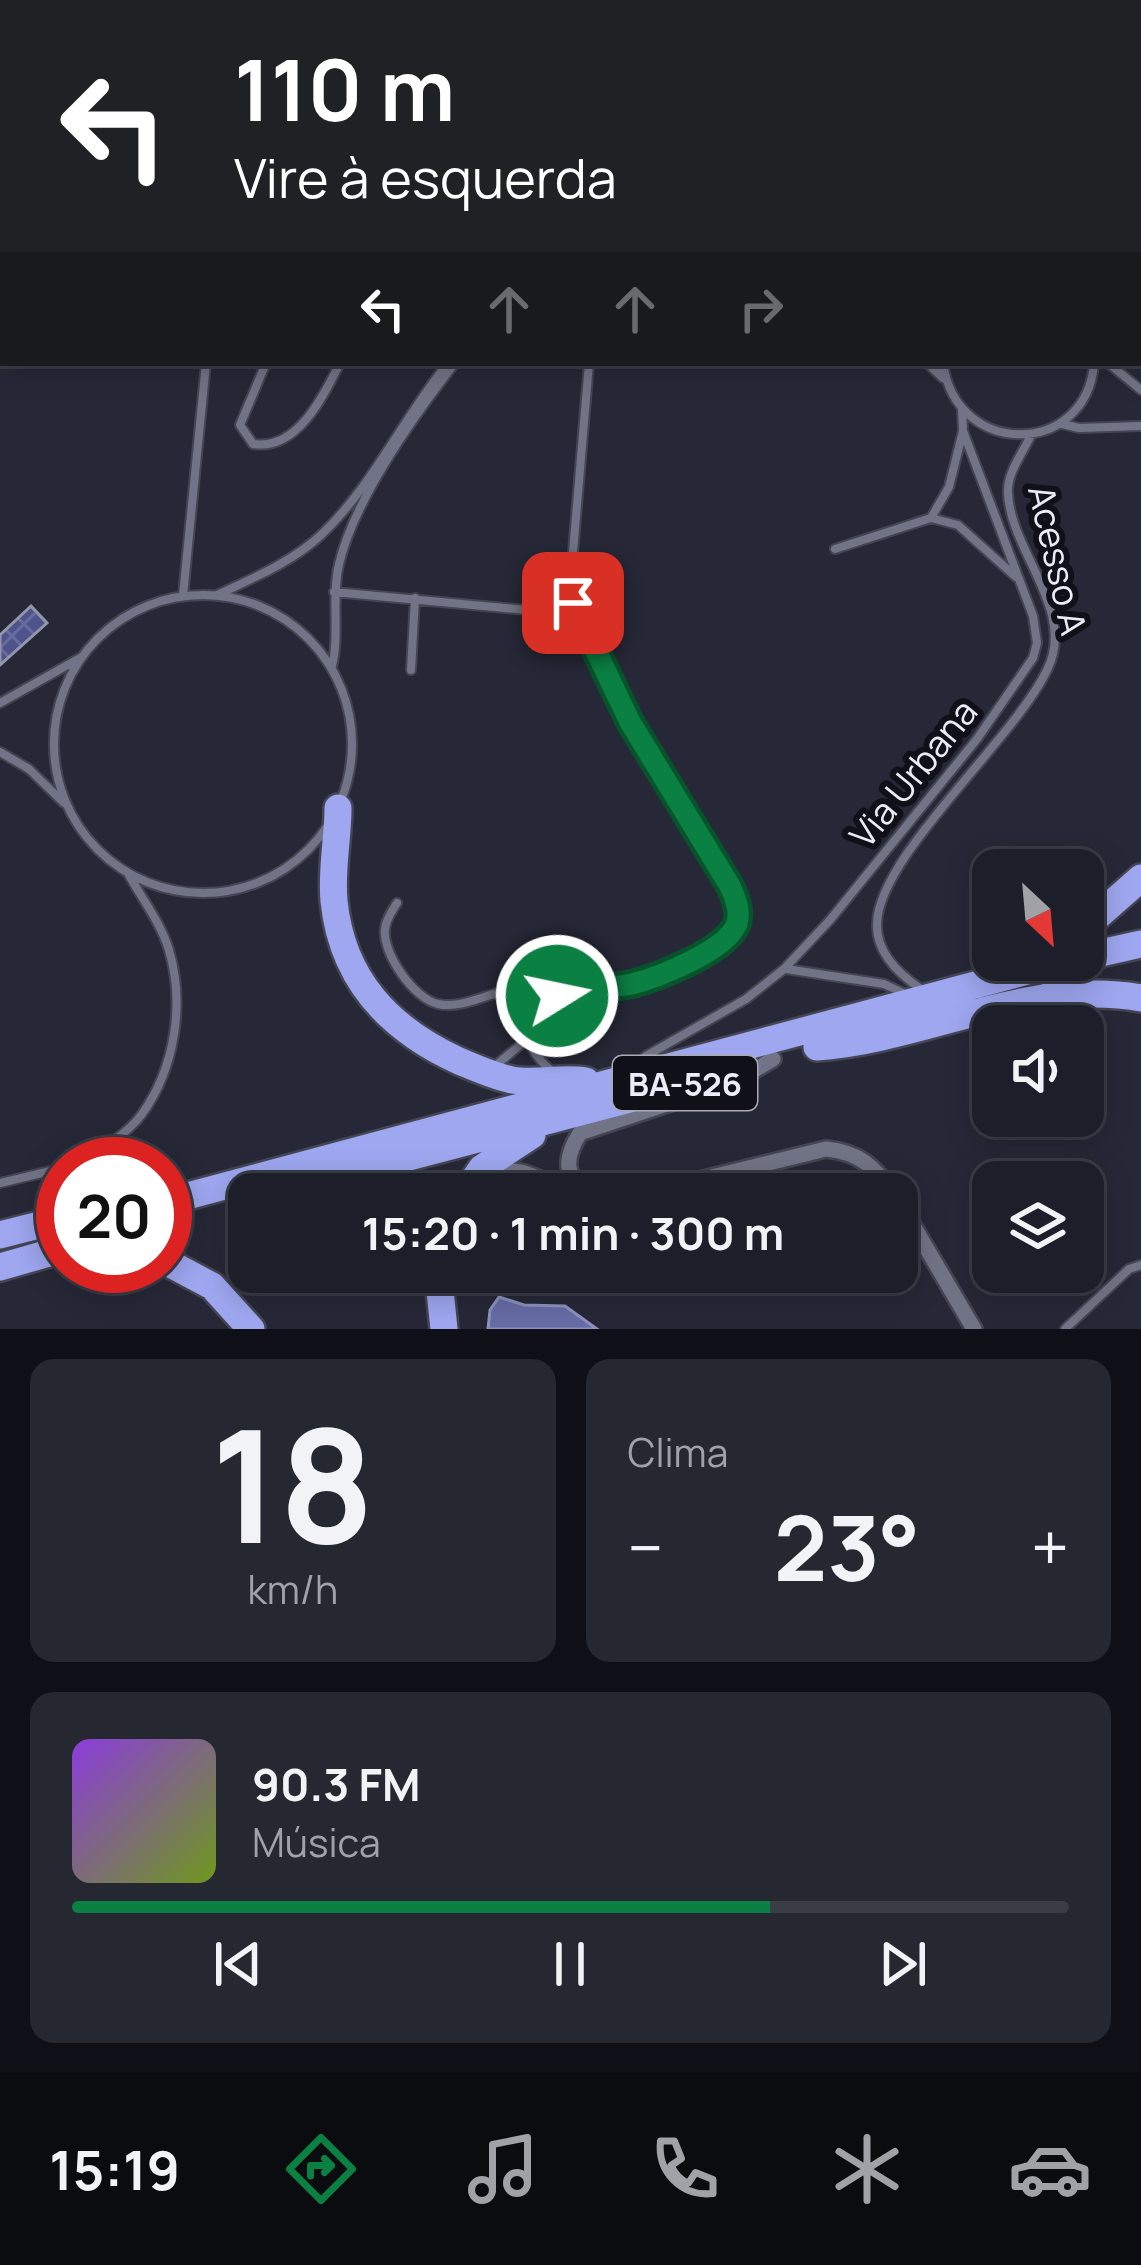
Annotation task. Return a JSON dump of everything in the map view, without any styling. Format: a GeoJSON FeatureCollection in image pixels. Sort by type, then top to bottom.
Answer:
{"type":"FeatureCollection","features":[{"type":"Feature","properties":{"kind":"highway"},"geometry":{"type":"LineString","coordinates":[[338,808],[334,899],[346,958],[367,994],[401,1028],[482,1071],[512,1080],[617,1083]]}},
{"type":"Feature","properties":{"kind":"highway"},"geometry":{"type":"LineString","coordinates":[[1104,911],[1141,878]]}},
{"type":"Feature","properties":{"kind":"highway","name":"BA-526"},"geometry":{"type":"LineString","coordinates":[[1104,953],[1141,944]]}},
{"type":"Feature","properties":{"kind":"highway"},"geometry":{"type":"LineString","coordinates":[[877,1012],[914,992],[972,975]]}},
{"type":"Feature","properties":{"kind":"highway","name":"BA-526"},"geometry":{"type":"LineString","coordinates":[[192,1195],[991,981]]}},
{"type":"Feature","properties":{"kind":"highway","name":"BA-526"},"geometry":{"type":"LineString","coordinates":[[347,1173],[1047,981]]}},
{"type":"Feature","properties":{"kind":"highway"},"geometry":{"type":"LineString","coordinates":[[817,1047],[868,1043],[1035,997],[1087,992],[1141,998]]}},
{"type":"Feature","properties":{"kind":"highway"},"geometry":{"type":"LineString","coordinates":[[481,1173],[492,1160],[558,1118]]}},
{"type":"Feature","properties":{"kind":"highway"},"geometry":{"type":"LineString","coordinates":[[192,1214],[228,1204]]}},
{"type":"Feature","properties":{"kind":"highway"},"geometry":{"type":"LineString","coordinates":[[0,1235],[36,1226]]}},
{"type":"Feature","properties":{"kind":"highway"},"geometry":{"type":"LineString","coordinates":[[0,1247],[36,1237]]}},
{"type":"Feature","properties":{"kind":"highway"},"geometry":{"type":"LineString","coordinates":[[0,1267],[36,1257]]}},
{"type":"Feature","properties":{"kind":"highway"},"geometry":{"type":"LineString","coordinates":[[0,1278],[36,1269]]}},
{"type":"Feature","properties":{"kind":"highway"},"geometry":{"type":"LineString","coordinates":[[192,1275],[212,1286],[251,1329]]}},
{"type":"Feature","properties":{"kind":"highway"},"geometry":{"type":"LineString","coordinates":[[440,1293],[444,1329]]}},
{"type":"Feature","properties":{"kind":"street"},"geometry":{"type":"LineString","coordinates":[[569,1173],[569,1149],[580,1132],[736,1081],[773,1059]]}},
{"type":"Feature","properties":{"kind":"street"},"geometry":{"type":"LineString","coordinates":[[726,1173],[826,1148],[854,1154],[877,1173]]}},
{"type":"Feature","properties":{"kind":"street"},"geometry":{"type":"LineString","coordinates":[[492,1173],[513,1169],[522,1173]]}},
{"type":"Feature","properties":{"kind":"street"},"geometry":{"type":"LineString","coordinates":[[918,1234],[974,1329]]}},
{"type":"Feature","properties":{"kind":"lane"},"geometry":{"type":"LineString","coordinates":[[183,596],[206,366]]}},
{"type":"Feature","properties":{"kind":"lane"},"geometry":{"type":"LineString","coordinates":[[265,366],[240,425],[253,444],[268,446],[284,441],[301,425],[338,366]]}},
{"type":"Feature","properties":{"kind":"lane"},"geometry":{"type":"LineString","coordinates":[[216,596],[319,538],[352,502],[449,366]]}},
{"type":"Feature","properties":{"kind":"lane"},"geometry":{"type":"LineString","coordinates":[[331,668],[334,592],[347,539],[449,366]]}},
{"type":"Feature","properties":{"kind":"lane"},"geometry":{"type":"LineString","coordinates":[[523,1016],[567,993],[630,984],[668,970],[722,944],[737,924],[730,886],[630,722],[573,603],[571,576],[589,366]]}},
{"type":"Feature","properties":{"kind":"lane"},"geometry":{"type":"LineString","coordinates":[[930,366],[946,381],[962,410],[982,426],[1031,435],[1060,423],[1088,391],[1093,366]]}},
{"type":"Feature","properties":{"kind":"lane"},"geometry":{"type":"LineString","coordinates":[[944,366],[946,381]]}},
{"type":"Feature","properties":{"kind":"lane"},"geometry":{"type":"LineString","coordinates":[[1112,366],[1141,389]]}},
{"type":"Feature","properties":{"kind":"lane","name":"Via Urbana"},"geometry":{"type":"LineString","coordinates":[[617,1083],[646,1056],[746,999],[784,969],[830,920],[1025,673],[1037,643],[1036,627],[963,431],[962,410]]}},
{"type":"Feature","properties":{"kind":"lane"},"geometry":{"type":"LineString","coordinates":[[1060,423],[1078,428],[1141,426]]}},
{"type":"Feature","properties":{"kind":"lane"},"geometry":{"type":"LineString","coordinates":[[931,518],[950,488],[963,431]]}},
{"type":"Feature","properties":{"kind":"lane","name":"Acesso A"},"geometry":{"type":"LineString","coordinates":[[914,992],[881,943],[877,920],[886,890],[905,858],[1029,700],[1054,654],[1048,607],[1007,492],[1031,435]]}},
{"type":"Feature","properties":{"kind":"lane"},"geometry":{"type":"LineString","coordinates":[[835,549],[931,518],[958,525],[1021,581]]}},
{"type":"Feature","properties":{"kind":"lane"},"geometry":{"type":"LineString","coordinates":[[334,592],[527,610]]}},
{"type":"Feature","properties":{"kind":"lane"},"geometry":{"type":"LineString","coordinates":[[0,703],[81,657],[109,628],[144,607],[183,596],[216,596],[270,611],[315,645],[344,694],[352,751],[338,808],[326,829],[291,864],[247,886],[211,893],[174,891],[128,874]]}},
{"type":"Feature","properties":{"kind":"lane"},"geometry":{"type":"LineString","coordinates":[[411,670],[416,598]]}},
{"type":"Feature","properties":{"kind":"lane"},"geometry":{"type":"LineString","coordinates":[[65,804],[52,744],[61,699],[81,657]]}},
{"type":"Feature","properties":{"kind":"lane"},"geometry":{"type":"LineString","coordinates":[[0,752],[29,769],[65,804],[92,843],[128,874],[169,948],[176,999],[170,1060],[140,1117],[117,1137]]}},
{"type":"Feature","properties":{"kind":"lane"},"geometry":{"type":"LineString","coordinates":[[397,903],[384,935],[389,951],[423,998],[448,1005],[512,993],[536,1058],[563,1080]]}},
{"type":"Feature","properties":{"kind":"lane"},"geometry":{"type":"LineString","coordinates":[[784,969],[914,992]]}},
{"type":"Feature","properties":{"kind":"lane"},"geometry":{"type":"LineString","coordinates":[[482,1071],[512,1055],[526,1040]]}},
{"type":"Feature","properties":{"kind":"lane"},"geometry":{"type":"LineString","coordinates":[[0,1183],[36,1174]]}},
{"type":"Feature","properties":{"kind":"lane"},"geometry":{"type":"LineString","coordinates":[[1069,1328],[1129,1269],[1141,1265]]}},
{"type":"Feature","properties":{"kind":"water"},"geometry":{"type":"Polygon","coordinates":[[[499,1297],[524,1305],[565,1306],[597,1329],[488,1329],[490,1310],[499,1297]]]}},
{"type":"Feature","properties":{"kind":"building"},"geometry":{"type":"Polygon","coordinates":[[[31,606],[47,623],[0,665],[0,635],[31,606]]]}},
{"type":"Feature","properties":{"kind":"route"},"geometry":{"type":"LineString","coordinates":[[557,996],[630,984],[688,961],[722,944],[737,924],[738,911],[730,886],[630,722],[573,603]]}}]}
